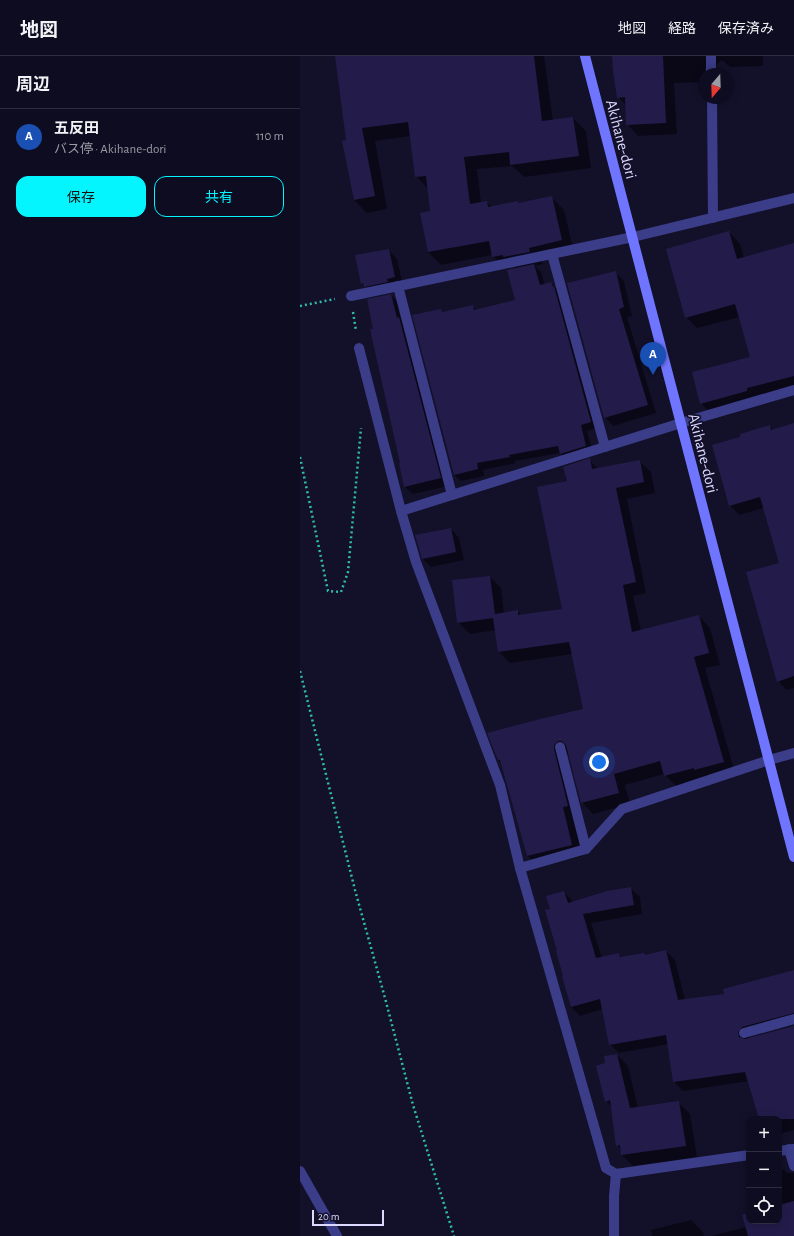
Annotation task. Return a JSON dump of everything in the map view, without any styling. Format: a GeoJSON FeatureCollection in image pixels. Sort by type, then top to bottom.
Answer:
{"type":"FeatureCollection","features":[{"type":"Feature","properties":{"kind":"street","name":"Akihane-dori"},"geometry":{"type":"LineString","coordinates":[[585,56],[794,857]]}},
{"type":"Feature","properties":{"kind":"street"},"geometry":{"type":"LineString","coordinates":[[711,56],[712,68]]}},
{"type":"Feature","properties":{"kind":"street"},"geometry":{"type":"LineString","coordinates":[[712,104],[713,218]]}},
{"type":"Feature","properties":{"kind":"street"},"geometry":{"type":"LineString","coordinates":[[351,296],[633,237],[794,198]]}},
{"type":"Feature","properties":{"kind":"street"},"geometry":{"type":"LineString","coordinates":[[552,254],[605,447]]}},
{"type":"Feature","properties":{"kind":"street"},"geometry":{"type":"LineString","coordinates":[[398,286],[452,495]]}},
{"type":"Feature","properties":{"kind":"street"},"geometry":{"type":"LineString","coordinates":[[359,348],[401,511],[416,562],[500,784],[520,868],[606,1168],[616,1174],[746,1155]]}},
{"type":"Feature","properties":{"kind":"street"},"geometry":{"type":"LineString","coordinates":[[401,511],[681,423],[794,390]]}},
{"type":"Feature","properties":{"kind":"street"},"geometry":{"type":"LineString","coordinates":[[560,747],[586,850]]}},
{"type":"Feature","properties":{"kind":"street"},"geometry":{"type":"LineString","coordinates":[[520,868],[586,850],[622,809],[794,753]]}},
{"type":"Feature","properties":{"kind":"street"},"geometry":{"type":"LineString","coordinates":[[744,1032],[794,1019]]}},
{"type":"Feature","properties":{"kind":"street"},"geometry":{"type":"LineString","coordinates":[[787,1150],[794,1166]]}},
{"type":"Feature","properties":{"kind":"street"},"geometry":{"type":"LineString","coordinates":[[300,1171],[337,1236]]}},
{"type":"Feature","properties":{"kind":"street"},"geometry":{"type":"LineString","coordinates":[[614,1236],[614,1196],[616,1174]]}},
{"type":"Feature","properties":{"kind":"path"},"geometry":{"type":"LineString","coordinates":[[300,306],[351,296],[359,348]]}},
{"type":"Feature","properties":{"kind":"path"},"geometry":{"type":"LineString","coordinates":[[300,457],[328,591],[341,592],[348,572],[361,422]]}},
{"type":"Feature","properties":{"kind":"path"},"geometry":{"type":"LineString","coordinates":[[300,671],[355,890],[413,1105],[454,1236]]}},
{"type":"Feature","properties":{"kind":"building"},"geometry":{"type":"Polygon","coordinates":[[[335,56],[534,56],[542,121],[573,117],[579,156],[510,165],[509,152],[464,157],[470,204],[487,201],[488,207],[552,196],[562,240],[529,248],[530,252],[503,257],[503,255],[492,257],[489,241],[428,252],[420,213],[430,211],[426,176],[415,177],[408,122],[362,128],[375,196],[354,200],[342,141],[346,140],[335,56]]]}},
{"type":"Feature","properties":{"kind":"building"},"geometry":{"type":"Polygon","coordinates":[[[612,56],[663,56],[666,123],[626,125],[625,97],[617,98],[612,56]]]}},
{"type":"Feature","properties":{"kind":"building"},"geometry":{"type":"Polygon","coordinates":[[[729,231],[737,259],[794,243],[794,376],[747,388],[747,391],[700,404],[692,372],[750,357],[735,304],[685,318],[666,249],[729,231]]]}},
{"type":"Feature","properties":{"kind":"building"},"geometry":{"type":"Polygon","coordinates":[[[389,249],[395,277],[387,279],[388,282],[364,287],[363,283],[361,284],[355,255],[389,249]]]}},
{"type":"Feature","properties":{"kind":"building"},"geometry":{"type":"Polygon","coordinates":[[[534,264],[540,285],[551,282],[553,287],[554,286],[591,422],[581,425],[586,446],[560,454],[558,446],[509,455],[510,457],[477,463],[478,469],[454,475],[412,315],[441,309],[442,312],[473,305],[474,310],[515,300],[507,270],[534,264]]]}},
{"type":"Feature","properties":{"kind":"building"},"geometry":{"type":"Polygon","coordinates":[[[616,271],[624,307],[619,309],[648,405],[604,418],[567,283],[616,271]]]}},
{"type":"Feature","properties":{"kind":"building"},"geometry":{"type":"Polygon","coordinates":[[[391,294],[397,318],[399,317],[441,478],[404,487],[370,329],[373,329],[367,299],[391,294]]]}},
{"type":"Feature","properties":{"kind":"building"},"geometry":{"type":"Polygon","coordinates":[[[794,423],[794,676],[777,682],[746,572],[779,563],[760,497],[729,506],[712,445],[740,437],[740,434],[770,425],[771,430],[794,423]]]}},
{"type":"Feature","properties":{"kind":"building"},"geometry":{"type":"Polygon","coordinates":[[[590,458],[592,469],[640,460],[644,482],[616,488],[636,582],[623,585],[632,632],[699,615],[709,653],[694,657],[724,762],[664,776],[660,761],[614,774],[619,793],[581,803],[566,745],[562,741],[558,741],[554,745],[554,749],[568,806],[563,807],[572,845],[527,856],[500,760],[498,760],[487,733],[583,709],[569,642],[498,652],[493,618],[457,623],[452,580],[490,576],[495,614],[518,610],[518,615],[562,609],[537,487],[567,481],[563,467],[590,458]]]}},
{"type":"Feature","properties":{"kind":"building"},"geometry":{"type":"Polygon","coordinates":[[[451,528],[456,552],[422,559],[415,535],[451,528]]]}},
{"type":"Feature","properties":{"kind":"building"},"geometry":{"type":"Polygon","coordinates":[[[631,887],[634,905],[583,914],[596,958],[619,953],[620,957],[644,953],[645,955],[666,950],[678,1000],[724,994],[723,989],[794,970],[794,1013],[742,1027],[738,1032],[739,1037],[745,1039],[794,1026],[794,1119],[782,1119],[782,1116],[758,1116],[745,1072],[673,1082],[666,1035],[609,1045],[600,999],[571,1007],[545,910],[550,909],[546,896],[564,891],[568,903],[607,891],[631,887]]]}},
{"type":"Feature","properties":{"kind":"building"},"geometry":{"type":"Polygon","coordinates":[[[617,1054],[630,1108],[679,1101],[686,1146],[621,1155],[620,1145],[616,1146],[610,1100],[605,1102],[596,1066],[605,1063],[604,1056],[617,1054]]]}},
{"type":"Feature","properties":{"kind":"building"},"geometry":{"type":"Polygon","coordinates":[[[794,1201],[794,1236],[748,1236],[742,1215],[746,1214],[746,1224],[782,1224],[782,1204],[794,1201]]]}},
{"type":"Feature","properties":{"kind":"place","name":"五反田"},"geometry":{"type":"Point","coordinates":[653,375]}}]}
